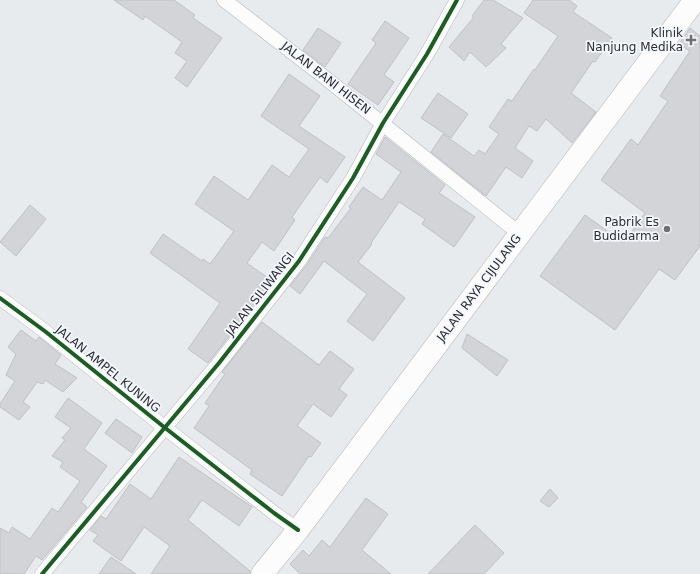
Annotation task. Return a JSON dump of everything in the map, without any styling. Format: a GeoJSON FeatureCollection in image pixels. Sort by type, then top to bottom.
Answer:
{"type":"FeatureCollection","features":[{"type":"Feature","properties":{"kind":"highway","name":"JALAN RAYA CIJULANG"},"geometry":{"type":"LineString","coordinates":[[262,574],[298,530],[695,0]]}},
{"type":"Feature","properties":{"kind":"street","name":"JALAN BANI HISEN"},"geometry":{"type":"LineString","coordinates":[[224,0],[383,123],[520,234]]}},
{"type":"Feature","properties":{"kind":"street","name":"JALAN SILIWANGI"},"geometry":{"type":"LineString","coordinates":[[42,574],[219,363],[299,261],[353,178],[383,123],[427,54],[457,0]]}},
{"type":"Feature","properties":{"kind":"street","name":"JALAN AMPEL KUNING"},"geometry":{"type":"LineString","coordinates":[[0,298],[46,332],[164,427],[298,530]]}},
{"type":"Feature","properties":{"kind":"building"},"geometry":{"type":"Polygon","coordinates":[[[114,0],[174,0],[195,15],[193,18],[222,38],[187,87],[175,78],[187,61],[175,53],[182,42],[145,16],[143,20],[114,0]]]}},
{"type":"Feature","properties":{"kind":"building"},"geometry":{"type":"Polygon","coordinates":[[[484,0],[493,0],[523,18],[501,44],[506,48],[486,67],[470,52],[464,61],[449,47],[474,17],[472,16],[484,0]]]}},
{"type":"Feature","properties":{"kind":"building"},"geometry":{"type":"Polygon","coordinates":[[[533,0],[569,0],[577,6],[573,12],[612,38],[595,62],[593,61],[571,93],[596,112],[572,143],[546,119],[537,131],[529,126],[515,148],[533,161],[522,178],[506,167],[486,196],[431,152],[443,134],[474,156],[479,150],[485,154],[499,134],[489,127],[508,99],[512,101],[558,36],[524,13],[533,0]]]}},
{"type":"Feature","properties":{"kind":"building"},"geometry":{"type":"Polygon","coordinates":[[[385,21],[409,38],[384,75],[394,82],[378,105],[348,84],[376,43],[372,40],[385,21]]]}},
{"type":"Feature","properties":{"kind":"building"},"geometry":{"type":"Polygon","coordinates":[[[318,28],[341,43],[325,67],[303,50],[318,28]]]}},
{"type":"Feature","properties":{"kind":"building","name":"Pabrik Es Budidarma"},"geometry":{"type":"Polygon","coordinates":[[[690,28],[700,36],[700,246],[675,280],[659,269],[615,330],[540,276],[585,215],[624,243],[645,213],[601,180],[631,139],[638,145],[668,101],[660,96],[690,51],[679,44],[690,28]]]}},
{"type":"Feature","properties":{"kind":"building"},"geometry":{"type":"Polygon","coordinates":[[[289,74],[320,96],[299,126],[345,157],[327,183],[320,177],[292,217],[295,220],[274,251],[262,242],[247,263],[272,281],[208,363],[188,349],[220,303],[150,253],[163,234],[202,261],[203,259],[210,264],[234,231],[195,204],[214,176],[248,200],[272,165],[289,177],[309,149],[261,116],[289,74]]]}},
{"type":"Feature","properties":{"kind":"building"},"geometry":{"type":"Polygon","coordinates":[[[438,93],[468,114],[451,138],[421,118],[438,93]]]}},
{"type":"Feature","properties":{"kind":"building"},"geometry":{"type":"Polygon","coordinates":[[[385,137],[445,185],[439,193],[475,217],[454,247],[422,224],[425,219],[399,202],[371,243],[372,244],[358,262],[405,298],[373,341],[347,321],[367,294],[324,261],[300,294],[290,286],[306,266],[325,237],[328,238],[351,208],[349,207],[363,187],[382,200],[401,172],[376,154],[385,137]]]}},
{"type":"Feature","properties":{"kind":"building"},"geometry":{"type":"Polygon","coordinates":[[[30,205],[46,219],[16,256],[0,242],[30,205]]]}},
{"type":"Feature","properties":{"kind":"building"},"geometry":{"type":"Polygon","coordinates":[[[262,322],[319,365],[330,351],[354,369],[339,389],[347,395],[331,417],[313,404],[297,426],[321,443],[311,457],[309,456],[282,496],[250,474],[252,470],[194,428],[209,406],[205,403],[225,374],[222,372],[262,322]]]}},
{"type":"Feature","properties":{"kind":"building"},"geometry":{"type":"Polygon","coordinates":[[[21,330],[36,341],[39,337],[61,355],[55,364],[77,378],[63,392],[45,380],[43,384],[37,382],[23,402],[30,407],[19,420],[0,407],[0,404],[15,381],[6,375],[16,354],[8,347],[21,330]]]}},
{"type":"Feature","properties":{"kind":"building"},"geometry":{"type":"Polygon","coordinates":[[[467,334],[508,360],[497,376],[462,348],[467,334]]]}},
{"type":"Feature","properties":{"kind":"building"},"geometry":{"type":"Polygon","coordinates":[[[68,398],[102,423],[84,449],[107,466],[81,502],[87,507],[42,560],[36,556],[24,574],[0,574],[0,528],[9,533],[12,527],[30,539],[52,508],[58,512],[80,481],[60,467],[63,462],[52,456],[65,440],[62,438],[71,428],[55,417],[68,398]]]}},
{"type":"Feature","properties":{"kind":"building"},"geometry":{"type":"Polygon","coordinates":[[[116,419],[142,437],[132,453],[105,433],[116,419]]]}},
{"type":"Feature","properties":{"kind":"building"},"geometry":{"type":"Polygon","coordinates":[[[179,457],[252,507],[239,526],[202,500],[188,520],[250,571],[250,574],[151,574],[170,546],[144,527],[121,561],[93,541],[98,535],[90,530],[101,516],[106,519],[130,484],[151,499],[179,457]]]}},
{"type":"Feature","properties":{"kind":"building"},"geometry":{"type":"Polygon","coordinates":[[[550,489],[558,498],[549,507],[540,501],[550,489]]]}},
{"type":"Feature","properties":{"kind":"building"},"geometry":{"type":"Polygon","coordinates":[[[366,498],[388,514],[362,550],[391,574],[300,574],[290,564],[303,550],[309,556],[322,540],[330,547],[366,498]]]}},
{"type":"Feature","properties":{"kind":"building"},"geometry":{"type":"Polygon","coordinates":[[[475,525],[504,553],[484,574],[428,574],[475,525]]]}},
{"type":"Feature","properties":{"kind":"building"},"geometry":{"type":"Polygon","coordinates":[[[111,557],[136,574],[99,574],[111,557]]]}},
{"type":"Feature","properties":{"kind":"cycle path"},"geometry":{"type":"LineString","coordinates":[[42,574],[219,363],[299,261],[353,178],[383,123],[427,54],[457,0]]}},
{"type":"Feature","properties":{"kind":"cycle path"},"geometry":{"type":"LineString","coordinates":[[0,298],[46,332],[164,427],[298,530]]}},
{"type":"Feature","properties":{"kind":"place","name":"Klinik Nanjung Medika"},"geometry":{"type":"Point","coordinates":[691,40]}},
{"type":"Feature","properties":{"kind":"place","name":"Pabrik Es Budidarma"},"geometry":{"type":"Point","coordinates":[667,229]}}]}
